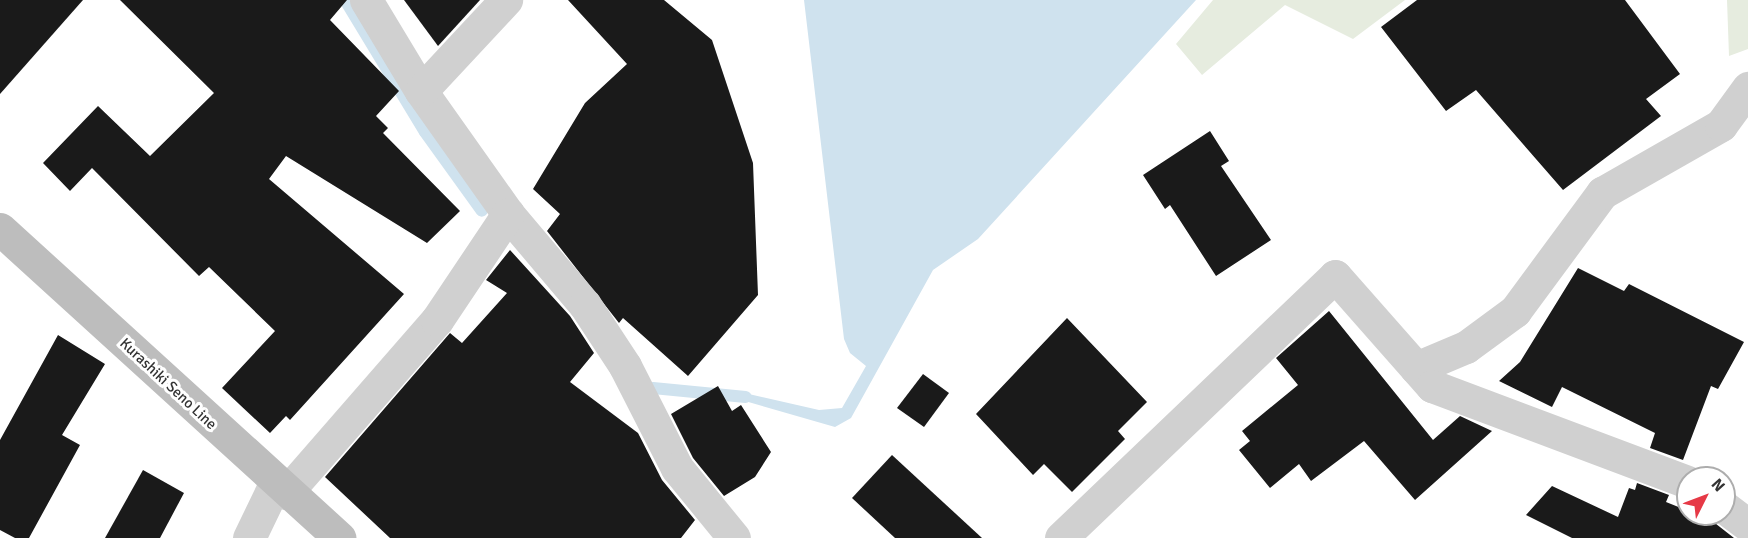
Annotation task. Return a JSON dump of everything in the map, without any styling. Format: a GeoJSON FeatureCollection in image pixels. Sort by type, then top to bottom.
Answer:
{"type":"FeatureCollection","features":[{"type":"Feature","properties":{"kind":"main road","name":"Kurashiki Seno Line"},"geometry":{"type":"LineString","coordinates":[[0,229],[281,488],[339,538]]}},
{"type":"Feature","properties":{"kind":"street"},"geometry":{"type":"LineString","coordinates":[[366,0],[421,91],[508,214],[585,305],[625,366],[677,468],[734,538]]}},
{"type":"Feature","properties":{"kind":"street"},"geometry":{"type":"LineString","coordinates":[[421,91],[506,0]]}},
{"type":"Feature","properties":{"kind":"street"},"geometry":{"type":"LineString","coordinates":[[1416,368],[1466,347],[1515,311],[1602,193],[1721,125],[1748,88]]}},
{"type":"Feature","properties":{"kind":"street"},"geometry":{"type":"LineString","coordinates":[[249,538],[281,488],[430,329],[508,214]]}},
{"type":"Feature","properties":{"kind":"street"},"geometry":{"type":"LineString","coordinates":[[1061,538],[1335,276],[1432,386],[1676,478]]}},
{"type":"Feature","properties":{"kind":"shaded area"},"geometry":{"type":"Polygon","coordinates":[[[1213,0],[1405,0],[1353,39],[1285,5],[1202,75],[1176,44],[1213,0]]]}},
{"type":"Feature","properties":{"kind":"shaded area"},"geometry":{"type":"Polygon","coordinates":[[[1727,0],[1748,0],[1748,49],[1729,56],[1727,0]]]}},
{"type":"Feature","properties":{"kind":"water"},"geometry":{"type":"Polygon","coordinates":[[[804,0],[1196,0],[978,239],[933,270],[851,418],[835,427],[738,399],[740,392],[819,410],[842,408],[866,366],[850,353],[844,339],[804,0]]]}},
{"type":"Feature","properties":{"kind":"building"},"geometry":{"type":"Polygon","coordinates":[[[0,0],[83,0],[0,94],[0,0]]]}},
{"type":"Feature","properties":{"kind":"building"},"geometry":{"type":"Polygon","coordinates":[[[120,0],[347,0],[330,20],[399,91],[376,116],[388,128],[383,133],[460,211],[427,243],[286,156],[269,179],[404,294],[290,420],[286,416],[270,433],[222,388],[275,331],[209,267],[199,276],[92,168],[70,191],[43,163],[98,106],[150,156],[214,93],[120,0]]]}},
{"type":"Feature","properties":{"kind":"building"},"geometry":{"type":"Polygon","coordinates":[[[404,0],[480,0],[438,46],[404,0]]]}},
{"type":"Feature","properties":{"kind":"building"},"geometry":{"type":"Polygon","coordinates":[[[568,0],[664,0],[712,40],[753,163],[758,295],[688,376],[623,318],[619,323],[547,231],[560,214],[533,189],[585,103],[627,64],[568,0]]]}},
{"type":"Feature","properties":{"kind":"building"},"geometry":{"type":"Polygon","coordinates":[[[1417,0],[1625,0],[1680,74],[1646,99],[1661,116],[1563,190],[1476,90],[1446,111],[1381,27],[1417,0]]]}},
{"type":"Feature","properties":{"kind":"building"},"geometry":{"type":"Polygon","coordinates":[[[1210,131],[1229,161],[1221,166],[1271,240],[1216,276],[1170,205],[1165,209],[1143,175],[1210,131]]]}},
{"type":"Feature","properties":{"kind":"building"},"geometry":{"type":"Polygon","coordinates":[[[510,250],[570,316],[594,353],[570,382],[638,433],[662,480],[695,520],[681,538],[390,538],[325,477],[450,333],[462,343],[507,293],[486,280],[510,250]]]}},
{"type":"Feature","properties":{"kind":"building"},"geometry":{"type":"Polygon","coordinates":[[[1578,268],[1624,291],[1629,284],[1744,342],[1718,389],[1711,386],[1683,460],[1650,448],[1655,433],[1562,387],[1552,407],[1499,381],[1520,362],[1578,268]]]}},
{"type":"Feature","properties":{"kind":"building"},"geometry":{"type":"Polygon","coordinates":[[[1329,311],[1433,440],[1460,416],[1492,431],[1415,500],[1364,441],[1311,481],[1299,464],[1270,488],[1239,450],[1250,441],[1242,431],[1298,385],[1276,358],[1329,311]]]}},
{"type":"Feature","properties":{"kind":"building"},"geometry":{"type":"Polygon","coordinates":[[[1067,318],[1147,402],[1118,431],[1125,439],[1072,492],[1044,464],[1033,475],[976,414],[1067,318]]]}},
{"type":"Feature","properties":{"kind":"building"},"geometry":{"type":"Polygon","coordinates":[[[58,335],[105,364],[62,435],[80,445],[29,538],[15,538],[0,530],[0,440],[58,335]]]}},
{"type":"Feature","properties":{"kind":"building"},"geometry":{"type":"Polygon","coordinates":[[[923,374],[949,393],[924,427],[897,408],[923,374]]]}},
{"type":"Feature","properties":{"kind":"building"},"geometry":{"type":"Polygon","coordinates":[[[718,386],[732,411],[741,405],[771,452],[755,477],[724,496],[693,458],[671,414],[718,386]]]}},
{"type":"Feature","properties":{"kind":"building"},"geometry":{"type":"Polygon","coordinates":[[[892,455],[982,538],[895,538],[852,498],[892,455]]]}},
{"type":"Feature","properties":{"kind":"building"},"geometry":{"type":"Polygon","coordinates":[[[143,470],[184,493],[160,538],[105,538],[143,470]]]}},
{"type":"Feature","properties":{"kind":"building"},"geometry":{"type":"Polygon","coordinates":[[[1637,483],[1669,495],[1666,502],[1676,506],[1676,526],[1719,526],[1734,538],[1572,538],[1526,515],[1552,486],[1618,517],[1629,488],[1635,490],[1637,483]]]}},
{"type":"Feature","properties":{"kind":"waterway"},"geometry":{"type":"LineString","coordinates":[[345,0],[425,132],[482,211]]}},
{"type":"Feature","properties":{"kind":"waterway"},"geometry":{"type":"LineString","coordinates":[[653,388],[746,397]]}}]}
